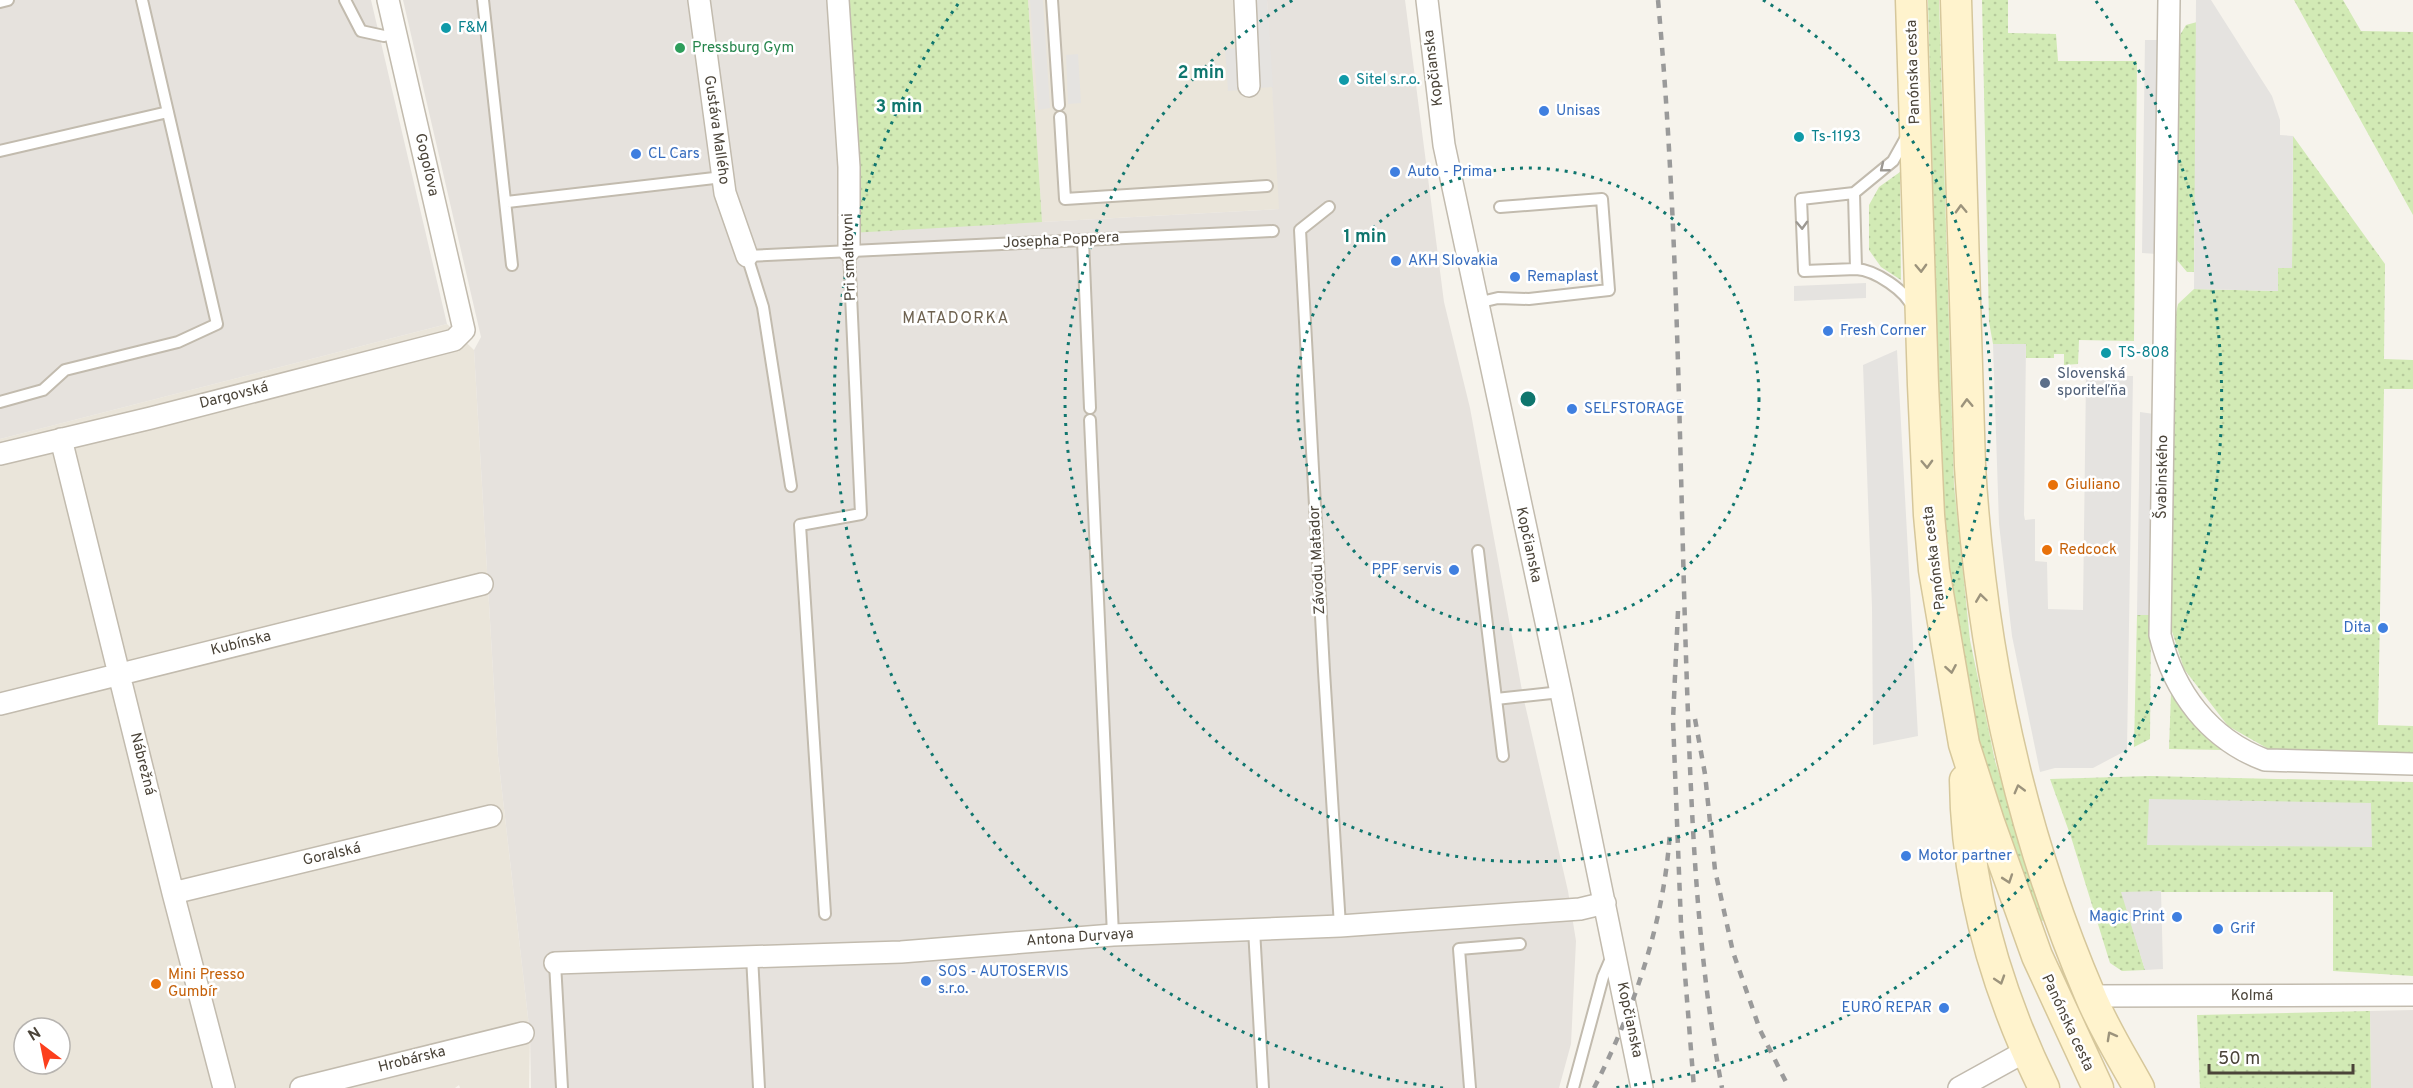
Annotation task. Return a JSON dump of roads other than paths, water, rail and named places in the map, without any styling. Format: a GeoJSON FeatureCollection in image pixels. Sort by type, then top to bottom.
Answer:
{"type":"FeatureCollection","features":[{"type":"Feature","properties":{"kind":"main road","name":"Panónska cesta"},"geometry":{"type":"LineString","coordinates":[[1911,0],[1929,515],[1933,559],[1965,744],[1995,841],[2030,940],[2098,1088]]}},
{"type":"Feature","properties":{"kind":"main road"},"geometry":{"type":"LineString","coordinates":[[1956,0],[1967,413],[1974,536],[1982,606],[2000,707],[2022,798],[2055,905],[2090,996],[2139,1088]]}},
{"type":"Feature","properties":{"kind":"main road"},"geometry":{"type":"LineString","coordinates":[[1965,744],[1965,816],[1983,925],[2026,1051],[2044,1088]]}},
{"type":"Feature","properties":{"kind":"street","name":"Gogoľova"},"geometry":{"type":"LineString","coordinates":[[388,0],[464,330]]}},
{"type":"Feature","properties":{"kind":"street","name":"Gustáva Mallého"},"geometry":{"type":"LineString","coordinates":[[699,0],[725,193],[747,256]]}},
{"type":"Feature","properties":{"kind":"street","name":"Pri smaltovni"},"geometry":{"type":"LineString","coordinates":[[838,0],[849,167],[849,250]]}},
{"type":"Feature","properties":{"kind":"street"},"geometry":{"type":"LineString","coordinates":[[1245,0],[1249,86]]}},
{"type":"Feature","properties":{"kind":"street","name":"Kopčianska"},"geometry":{"type":"LineString","coordinates":[[1426,0],[1444,145],[1561,692],[1642,1088]]}},
{"type":"Feature","properties":{"kind":"street","name":"Švabinského"},"geometry":{"type":"LineString","coordinates":[[2169,0],[2160,634],[2165,655],[2178,686],[2202,717],[2236,746],[2254,756],[2265,760],[2413,764]]}},
{"type":"Feature","properties":{"kind":"street","name":"Dargovská"},"geometry":{"type":"LineString","coordinates":[[0,454],[454,340],[464,330]]}},
{"type":"Feature","properties":{"kind":"street","name":"Nábrežná"},"geometry":{"type":"LineString","coordinates":[[61,439],[224,1088]]}},
{"type":"Feature","properties":{"kind":"street","name":"Kubínska"},"geometry":{"type":"LineString","coordinates":[[0,704],[482,584]]}},
{"type":"Feature","properties":{"kind":"street","name":"Goralská"},"geometry":{"type":"LineString","coordinates":[[173,892],[491,816]]}},
{"type":"Feature","properties":{"kind":"street","name":"Antona Durvaya"},"geometry":{"type":"LineString","coordinates":[[555,963],[901,952],[1113,935],[1340,926],[1580,909],[1605,903]]}},
{"type":"Feature","properties":{"kind":"street","name":"Kolmá"},"geometry":{"type":"LineString","coordinates":[[2090,996],[2413,995]]}},
{"type":"Feature","properties":{"kind":"street","name":"Hrobárska"},"geometry":{"type":"LineString","coordinates":[[301,1088],[523,1032]]}},
{"type":"Feature","properties":{"kind":"street"},"geometry":{"type":"LineString","coordinates":[[1959,1088],[2026,1051]]}},
{"type":"Feature","properties":{"kind":"lane"},"geometry":{"type":"LineString","coordinates":[[0,2],[8,0]]}},
{"type":"Feature","properties":{"kind":"lane"},"geometry":{"type":"LineString","coordinates":[[0,402],[43,390],[65,370],[178,342],[217,324],[142,0]]}},
{"type":"Feature","properties":{"kind":"lane"},"geometry":{"type":"LineString","coordinates":[[345,0],[361,31],[384,36],[395,33]]}},
{"type":"Feature","properties":{"kind":"lane"},"geometry":{"type":"LineString","coordinates":[[483,0],[513,265]]}},
{"type":"Feature","properties":{"kind":"lane"},"geometry":{"type":"LineString","coordinates":[[1052,0],[1059,105]]}},
{"type":"Feature","properties":{"kind":"lane"},"geometry":{"type":"LineString","coordinates":[[0,151],[168,112]]}},
{"type":"Feature","properties":{"kind":"lane"},"geometry":{"type":"LineString","coordinates":[[1060,117],[1065,199],[1267,186]]}},
{"type":"Feature","properties":{"kind":"lane"},"geometry":{"type":"LineString","coordinates":[[1916,120],[1893,161],[1854,192],[1801,199],[1804,271],[1866,270],[1890,283],[1911,303],[1923,342]]}},
{"type":"Feature","properties":{"kind":"lane"},"geometry":{"type":"LineString","coordinates":[[507,202],[723,177]]}},
{"type":"Feature","properties":{"kind":"lane"},"geometry":{"type":"LineString","coordinates":[[1854,192],[1856,269]]}},
{"type":"Feature","properties":{"kind":"lane"},"geometry":{"type":"LineString","coordinates":[[1477,303],[1498,298],[1529,299],[1609,290],[1602,199],[1500,207]]}},
{"type":"Feature","properties":{"kind":"lane","name":"Závodu Matador"},"geometry":{"type":"LineString","coordinates":[[1329,207],[1300,230],[1340,926]]}},
{"type":"Feature","properties":{"kind":"lane","name":"Josepha Poppera"},"geometry":{"type":"LineString","coordinates":[[747,256],[1273,231]]}},
{"type":"Feature","properties":{"kind":"lane"},"geometry":{"type":"LineString","coordinates":[[1083,240],[1090,408]]}},
{"type":"Feature","properties":{"kind":"lane","name":"Pri smaltovni"},"geometry":{"type":"LineString","coordinates":[[825,914],[800,525],[861,514],[849,250]]}},
{"type":"Feature","properties":{"kind":"lane"},"geometry":{"type":"LineString","coordinates":[[747,256],[763,307],[791,486]]}},
{"type":"Feature","properties":{"kind":"lane"},"geometry":{"type":"LineString","coordinates":[[1090,420],[1113,935]]}},
{"type":"Feature","properties":{"kind":"lane"},"geometry":{"type":"LineString","coordinates":[[1479,550],[1503,756]]}},
{"type":"Feature","properties":{"kind":"lane"},"geometry":{"type":"LineString","coordinates":[[1496,699],[1561,692]]}},
{"type":"Feature","properties":{"kind":"lane"},"geometry":{"type":"LineString","coordinates":[[1254,929],[1263,1088]]}},
{"type":"Feature","properties":{"kind":"lane"},"geometry":{"type":"LineString","coordinates":[[1470,1088],[1459,949],[1520,944]]}},
{"type":"Feature","properties":{"kind":"lane"},"geometry":{"type":"LineString","coordinates":[[1573,1088],[1603,977],[1614,950]]}},
{"type":"Feature","properties":{"kind":"lane"},"geometry":{"type":"LineString","coordinates":[[752,956],[759,1088]]}},
{"type":"Feature","properties":{"kind":"lane"},"geometry":{"type":"LineString","coordinates":[[555,963],[562,1088]]}},
{"type":"Feature","properties":{"kind":"railway"},"geometry":{"type":"LineString","coordinates":[[1658,0],[1674,246],[1692,819],[1706,981],[1722,1088]]}},
{"type":"Feature","properties":{"kind":"railway"},"geometry":{"type":"LineString","coordinates":[[1678,611],[1673,720],[1681,924],[1694,1088]]}},
{"type":"Feature","properties":{"kind":"railway"},"geometry":{"type":"LineString","coordinates":[[1695,719],[1705,774],[1715,870],[1733,952],[1760,1030],[1789,1088]]}},
{"type":"Feature","properties":{"kind":"railway"},"geometry":{"type":"LineString","coordinates":[[1594,1088],[1609,1058],[1646,962],[1662,897],[1670,830]]}},
{"type":"Feature","properties":{"kind":"place","name":"F&M"},"geometry":{"type":"Point","coordinates":[446,28]}},
{"type":"Feature","properties":{"kind":"place","name":"Pressburg Gym"},"geometry":{"type":"Point","coordinates":[680,48]}},
{"type":"Feature","properties":{"kind":"place","name":"Sitel s.r.o."},"geometry":{"type":"Point","coordinates":[1344,80]}},
{"type":"Feature","properties":{"kind":"place","name":"Unisas"},"geometry":{"type":"Point","coordinates":[1544,111]}},
{"type":"Feature","properties":{"kind":"place","name":"Ts-1193"},"geometry":{"type":"Point","coordinates":[1799,137]}},
{"type":"Feature","properties":{"kind":"place","name":"CL Cars"},"geometry":{"type":"Point","coordinates":[636,154]}},
{"type":"Feature","properties":{"kind":"place","name":"Auto - Prima"},"geometry":{"type":"Point","coordinates":[1395,172]}},
{"type":"Feature","properties":{"kind":"place","name":"AKH Slovakia"},"geometry":{"type":"Point","coordinates":[1396,261]}},
{"type":"Feature","properties":{"kind":"place","name":"Remaplast"},"geometry":{"type":"Point","coordinates":[1515,277]}},
{"type":"Feature","properties":{"kind":"place","name":"Fresh Corner"},"geometry":{"type":"Point","coordinates":[1828,331]}},
{"type":"Feature","properties":{"kind":"place","name":"TS-808"},"geometry":{"type":"Point","coordinates":[2106,353]}},
{"type":"Feature","properties":{"kind":"place","name":"Slovenská sporiteľňa"},"geometry":{"type":"Point","coordinates":[2045,383]}},
{"type":"Feature","properties":{"kind":"place","name":"SELFSTORAGE"},"geometry":{"type":"Point","coordinates":[1572,409]}},
{"type":"Feature","properties":{"kind":"place","name":"Giuliano"},"geometry":{"type":"Point","coordinates":[2053,485]}},
{"type":"Feature","properties":{"kind":"place","name":"Redcock"},"geometry":{"type":"Point","coordinates":[2047,550]}},
{"type":"Feature","properties":{"kind":"place","name":"PPF servis"},"geometry":{"type":"Point","coordinates":[1454,570]}},
{"type":"Feature","properties":{"kind":"place","name":"Dita"},"geometry":{"type":"Point","coordinates":[2383,628]}},
{"type":"Feature","properties":{"kind":"place","name":"Motor partner"},"geometry":{"type":"Point","coordinates":[1906,856]}},
{"type":"Feature","properties":{"kind":"place","name":"Magic Print"},"geometry":{"type":"Point","coordinates":[2177,917]}},
{"type":"Feature","properties":{"kind":"place","name":"Grif"},"geometry":{"type":"Point","coordinates":[2218,929]}},
{"type":"Feature","properties":{"kind":"place","name":"SOS - AUTOSERVIS s.r.o."},"geometry":{"type":"Point","coordinates":[926,981]}},
{"type":"Feature","properties":{"kind":"place","name":"Mini Presso Gumbír"},"geometry":{"type":"Point","coordinates":[156,984]}},
{"type":"Feature","properties":{"kind":"place","name":"EURO REPAR"},"geometry":{"type":"Point","coordinates":[1944,1008]}},
{"type":"Feature","properties":{"kind":"district","name":"MATADORKA"},"geometry":{"type":"Point","coordinates":[956,319]}}]}
